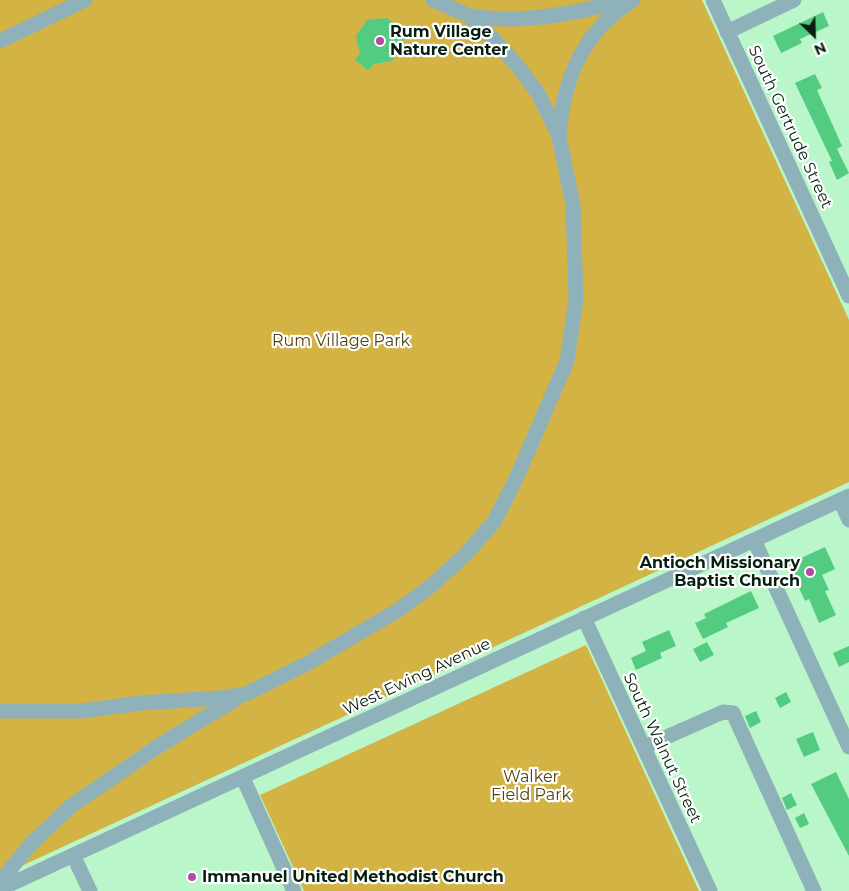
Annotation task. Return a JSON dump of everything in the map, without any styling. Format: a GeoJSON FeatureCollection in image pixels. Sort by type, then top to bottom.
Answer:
{"type":"FeatureCollection","features":[{"type":"Feature","properties":{"kind":"street"},"geometry":{"type":"LineString","coordinates":[[0,40],[85,0]]}},
{"type":"Feature","properties":{"kind":"street"},"geometry":{"type":"LineString","coordinates":[[433,0],[467,15],[488,18],[531,17],[597,8],[622,0]]}},
{"type":"Feature","properties":{"kind":"street"},"geometry":{"type":"LineString","coordinates":[[559,136],[562,103],[575,62],[593,36],[610,17],[633,0]]}},
{"type":"Feature","properties":{"kind":"street","name":"South Gertrude Street"},"geometry":{"type":"LineString","coordinates":[[713,0],[849,296]]}},
{"type":"Feature","properties":{"kind":"street"},"geometry":{"type":"LineString","coordinates":[[727,32],[794,0]]}},
{"type":"Feature","properties":{"kind":"street"},"geometry":{"type":"LineString","coordinates":[[0,882],[30,845],[72,806],[188,727],[246,694],[308,663],[400,608],[432,585],[465,555],[494,522],[562,376],[571,345],[576,300],[575,232],[569,175],[559,136],[538,93],[496,41],[467,15]]}},
{"type":"Feature","properties":{"kind":"street"},"geometry":{"type":"LineString","coordinates":[[844,498],[849,520]]}},
{"type":"Feature","properties":{"kind":"street","name":"West Ewing Avenue"},"geometry":{"type":"LineString","coordinates":[[0,889],[844,498]]}},
{"type":"Feature","properties":{"kind":"street"},"geometry":{"type":"LineString","coordinates":[[754,540],[849,747]]}},
{"type":"Feature","properties":{"kind":"street","name":"South Walnut Street"},"geometry":{"type":"LineString","coordinates":[[584,618],[710,891]]}},
{"type":"Feature","properties":{"kind":"street"},"geometry":{"type":"LineString","coordinates":[[0,711],[82,712],[142,702],[220,698],[246,694]]}},
{"type":"Feature","properties":{"kind":"street"},"geometry":{"type":"LineString","coordinates":[[644,747],[723,712],[733,714],[814,891]]}},
{"type":"Feature","properties":{"kind":"street"},"geometry":{"type":"LineString","coordinates":[[243,778],[294,891]]}},
{"type":"Feature","properties":{"kind":"street"},"geometry":{"type":"LineString","coordinates":[[73,855],[90,891]]}},
{"type":"Feature","properties":{"kind":"green space","name":"Rum Village Park"},"geometry":{"type":"Polygon","coordinates":[[[0,0],[702,0],[849,320],[849,482],[0,876],[0,0]]]}},
{"type":"Feature","properties":{"kind":"green space","name":"Walker Field Park"},"geometry":{"type":"Polygon","coordinates":[[[586,645],[699,891],[304,891],[260,795],[586,645]]]}},
{"type":"Feature","properties":{"kind":"building"},"geometry":{"type":"Polygon","coordinates":[[[823,12],[829,26],[800,39],[802,43],[781,53],[773,36],[823,12]]]}},
{"type":"Feature","properties":{"kind":"building","name":"Rum Village Nature Center"},"geometry":{"type":"Polygon","coordinates":[[[386,18],[402,28],[405,46],[392,61],[374,64],[368,70],[355,60],[360,53],[356,36],[367,20],[386,18]]]}},
{"type":"Feature","properties":{"kind":"building"},"geometry":{"type":"Polygon","coordinates":[[[815,74],[822,88],[817,90],[842,146],[837,149],[849,173],[837,180],[829,162],[832,161],[795,83],[815,74]]]}},
{"type":"Feature","properties":{"kind":"building","name":"Antioch Missionary Baptist Church"},"geometry":{"type":"Polygon","coordinates":[[[825,547],[835,569],[822,575],[829,590],[825,591],[836,615],[819,623],[809,599],[805,601],[788,564],[825,547]]]}},
{"type":"Feature","properties":{"kind":"building"},"geometry":{"type":"Polygon","coordinates":[[[751,591],[759,608],[726,623],[728,627],[703,639],[695,623],[706,618],[704,614],[751,591]]]}},
{"type":"Feature","properties":{"kind":"building"},"geometry":{"type":"Polygon","coordinates":[[[669,630],[676,646],[660,653],[662,658],[636,670],[631,658],[646,651],[642,642],[669,630]]]}},
{"type":"Feature","properties":{"kind":"building"},"geometry":{"type":"Polygon","coordinates":[[[707,642],[714,655],[700,662],[693,649],[707,642]]]}},
{"type":"Feature","properties":{"kind":"building"},"geometry":{"type":"Polygon","coordinates":[[[849,646],[849,662],[839,667],[833,653],[849,646]]]}},
{"type":"Feature","properties":{"kind":"building"},"geometry":{"type":"Polygon","coordinates":[[[786,692],[791,702],[780,708],[775,698],[786,692]]]}},
{"type":"Feature","properties":{"kind":"building"},"geometry":{"type":"Polygon","coordinates":[[[756,711],[761,722],[750,728],[745,716],[756,711]]]}},
{"type":"Feature","properties":{"kind":"building"},"geometry":{"type":"Polygon","coordinates":[[[813,732],[820,750],[804,757],[796,739],[813,732]]]}},
{"type":"Feature","properties":{"kind":"building"},"geometry":{"type":"Polygon","coordinates":[[[836,772],[849,799],[849,856],[811,784],[836,772]]]}},
{"type":"Feature","properties":{"kind":"building"},"geometry":{"type":"Polygon","coordinates":[[[791,793],[797,805],[787,810],[782,798],[791,793]]]}},
{"type":"Feature","properties":{"kind":"building"},"geometry":{"type":"Polygon","coordinates":[[[804,813],[809,824],[800,828],[795,818],[804,813]]]}},
{"type":"Feature","properties":{"kind":"place","name":"Rum Village Nature Center"},"geometry":{"type":"Point","coordinates":[380,41]}},
{"type":"Feature","properties":{"kind":"place","name":"Antioch Missionary Baptist Church"},"geometry":{"type":"Point","coordinates":[810,572]}},
{"type":"Feature","properties":{"kind":"place","name":"Immanuel United Methodist Church"},"geometry":{"type":"Point","coordinates":[192,877]}}]}
